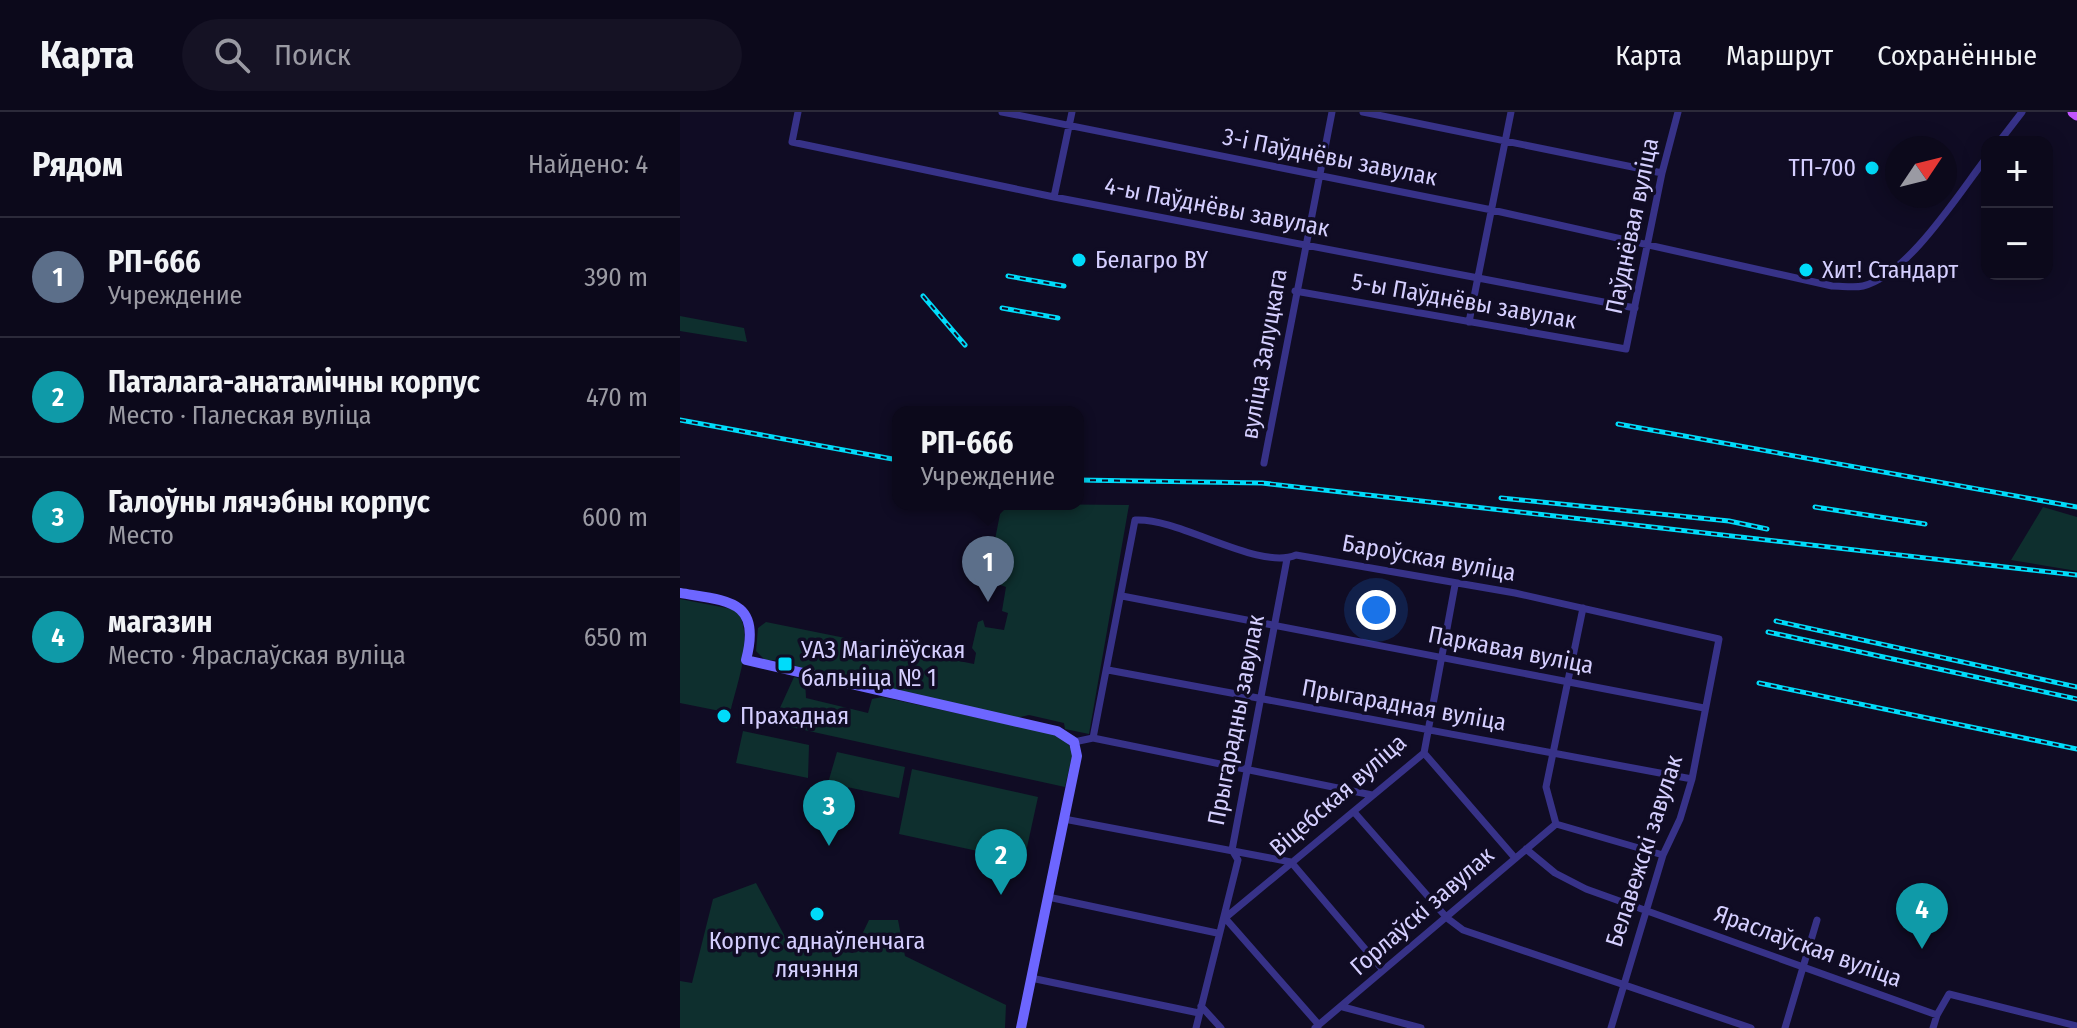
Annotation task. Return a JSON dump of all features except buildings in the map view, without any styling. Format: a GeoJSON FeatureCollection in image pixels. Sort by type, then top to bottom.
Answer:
{"type":"FeatureCollection","features":[{"type":"Feature","properties":{"kind":"main road"},"geometry":{"type":"LineString","coordinates":[[680,593],[729,601],[745,612],[751,624],[746,660],[1057,731],[1074,742],[1077,756],[1021,1028]]}},
{"type":"Feature","properties":{"kind":"street","name":"4-ы Паўднёвы завулак"},"geometry":{"type":"LineString","coordinates":[[798,112],[792,142],[1054,197],[1635,308]]}},
{"type":"Feature","properties":{"kind":"street","name":"3-і Паўднёвы завулак"},"geometry":{"type":"LineString","coordinates":[[1002,112],[1492,210],[1824,284],[1861,287],[1887,275],[1901,263],[1981,164]]}},
{"type":"Feature","properties":{"kind":"street"},"geometry":{"type":"LineString","coordinates":[[1054,197],[1072,112]]}},
{"type":"Feature","properties":{"kind":"street","name":"вуліца Залуцкага"},"geometry":{"type":"LineString","coordinates":[[1264,463],[1332,112]]}},
{"type":"Feature","properties":{"kind":"street"},"geometry":{"type":"LineString","coordinates":[[1363,112],[1662,173]]}},
{"type":"Feature","properties":{"kind":"street"},"geometry":{"type":"LineString","coordinates":[[1469,322],[1511,112]]}},
{"type":"Feature","properties":{"kind":"street","name":"Паўднёвая вуліца"},"geometry":{"type":"LineString","coordinates":[[1626,349],[1662,173],[1678,112]]}},
{"type":"Feature","properties":{"kind":"street"},"geometry":{"type":"LineString","coordinates":[[2004,136],[2022,112]]}},
{"type":"Feature","properties":{"kind":"street","name":"5-ы Паўднёвы завулак"},"geometry":{"type":"LineString","coordinates":[[1295,291],[1626,349]]}},
{"type":"Feature","properties":{"kind":"street","name":"Бароўская вуліца"},"geometry":{"type":"LineString","coordinates":[[1122,596],[1119,588],[1135,520],[1287,559],[1296,555],[1583,608],[1719,639]]}},
{"type":"Feature","properties":{"kind":"street","name":"Прыгарадны завулак"},"geometry":{"type":"LineString","coordinates":[[1217,933],[1225,918],[1238,860],[1232,850],[1287,559]]}},
{"type":"Feature","properties":{"kind":"street","name":"Віцебская вуліца"},"geometry":{"type":"LineString","coordinates":[[1225,918],[1424,753],[1425,731],[1455,585]]}},
{"type":"Feature","properties":{"kind":"street"},"geometry":{"type":"LineString","coordinates":[[1093,738],[1122,596]]}},
{"type":"Feature","properties":{"kind":"street","name":"Паркавая вуліца"},"geometry":{"type":"LineString","coordinates":[[1122,596],[1704,708]]}},
{"type":"Feature","properties":{"kind":"street"},"geometry":{"type":"LineString","coordinates":[[1583,608],[1546,787],[1556,824],[1663,855]]}},
{"type":"Feature","properties":{"kind":"street","name":"Белавежскі завулак"},"geometry":{"type":"LineString","coordinates":[[1611,1028],[1663,855],[1692,779],[1719,639]]}},
{"type":"Feature","properties":{"kind":"street","name":"Прыгарадная вуліца"},"geometry":{"type":"LineString","coordinates":[[1108,670],[1692,779]]}},
{"type":"Feature","properties":{"kind":"street"},"geometry":{"type":"LineString","coordinates":[[1074,742],[1093,738],[1372,795]]}},
{"type":"Feature","properties":{"kind":"street"},"geometry":{"type":"LineString","coordinates":[[1424,753],[1515,858]]}},
{"type":"Feature","properties":{"kind":"street"},"geometry":{"type":"LineString","coordinates":[[1354,812],[1447,918],[1463,930],[1751,1028]]}},
{"type":"Feature","properties":{"kind":"street"},"geometry":{"type":"LineString","coordinates":[[1064,819],[1291,862],[1383,970]]}},
{"type":"Feature","properties":{"kind":"street","name":"Горлаўскі завулак"},"geometry":{"type":"LineString","coordinates":[[1317,1026],[1556,824]]}},
{"type":"Feature","properties":{"kind":"street","name":"Яраслаўская вуліца"},"geometry":{"type":"LineString","coordinates":[[1526,849],[1555,873],[1586,889],[1937,1015]]}},
{"type":"Feature","properties":{"kind":"street"},"geometry":{"type":"LineString","coordinates":[[1048,897],[1217,933],[1196,1028]]}},
{"type":"Feature","properties":{"kind":"street"},"geometry":{"type":"LineString","coordinates":[[1225,918],[1317,1026]]}},
{"type":"Feature","properties":{"kind":"street"},"geometry":{"type":"LineString","coordinates":[[1785,1028],[1817,920]]}},
{"type":"Feature","properties":{"kind":"street"},"geometry":{"type":"LineString","coordinates":[[1031,978],[1200,1010],[1221,1028]]}},
{"type":"Feature","properties":{"kind":"street"},"geometry":{"type":"LineString","coordinates":[[1933,1028],[1949,994],[2077,1026]]}},
{"type":"Feature","properties":{"kind":"street"},"geometry":{"type":"LineString","coordinates":[[1343,1007],[1421,1028]]}},
{"type":"Feature","properties":{"kind":"green space"},"geometry":{"type":"Polygon","coordinates":[[[680,316],[744,328],[747,342],[680,331],[680,316]]]}},
{"type":"Feature","properties":{"kind":"green space"},"geometry":{"type":"Polygon","coordinates":[[[1084,505],[1129,505],[1089,734],[1065,729],[1064,723],[1029,715],[1016,718],[791,666],[791,661],[765,660],[756,651],[758,628],[766,622],[974,664],[976,653],[972,648],[978,622],[983,620],[985,627],[1004,630],[1008,613],[1002,611],[1006,587],[987,580],[1001,510],[1084,510],[1084,505]]]}},
{"type":"Feature","properties":{"kind":"green space"},"geometry":{"type":"Polygon","coordinates":[[[2043,507],[2077,517],[2077,571],[2011,560],[2043,507]]]}},
{"type":"Feature","properties":{"kind":"green space"},"geometry":{"type":"Polygon","coordinates":[[[680,599],[737,610],[742,621],[745,647],[730,713],[680,703],[680,599]]]}},
{"type":"Feature","properties":{"kind":"green space"},"geometry":{"type":"Polygon","coordinates":[[[794,677],[805,680],[806,698],[868,713],[872,699],[882,697],[1057,735],[1066,741],[1073,752],[1065,787],[749,718],[767,709],[779,710],[794,677]]]}},
{"type":"Feature","properties":{"kind":"green space"},"geometry":{"type":"Polygon","coordinates":[[[743,731],[809,745],[808,778],[736,763],[743,731]]]}},
{"type":"Feature","properties":{"kind":"green space"},"geometry":{"type":"Polygon","coordinates":[[[837,752],[905,767],[899,798],[828,783],[837,752]]]}},
{"type":"Feature","properties":{"kind":"green space"},"geometry":{"type":"Polygon","coordinates":[[[912,769],[1038,797],[1024,861],[899,834],[912,769]]]}},
{"type":"Feature","properties":{"kind":"green space"},"geometry":{"type":"Polygon","coordinates":[[[756,883],[789,944],[853,953],[869,920],[898,920],[905,956],[1006,1005],[1005,1028],[680,1028],[680,981],[692,983],[713,899],[756,883]]]}},
{"type":"Feature","properties":{"kind":"railway"},"geometry":{"type":"LineString","coordinates":[[1008,276],[1064,286]]}},
{"type":"Feature","properties":{"kind":"railway"},"geometry":{"type":"LineString","coordinates":[[923,296],[965,345]]}},
{"type":"Feature","properties":{"kind":"railway"},"geometry":{"type":"LineString","coordinates":[[1002,308],[1058,318]]}},
{"type":"Feature","properties":{"kind":"railway"},"geometry":{"type":"LineString","coordinates":[[680,420],[892,459]]}},
{"type":"Feature","properties":{"kind":"railway"},"geometry":{"type":"LineString","coordinates":[[1618,424],[2077,507]]}},
{"type":"Feature","properties":{"kind":"railway"},"geometry":{"type":"LineString","coordinates":[[1084,480],[1262,483],[2077,575]]}},
{"type":"Feature","properties":{"kind":"railway"},"geometry":{"type":"LineString","coordinates":[[1501,498],[1729,521],[1767,529]]}},
{"type":"Feature","properties":{"kind":"railway"},"geometry":{"type":"LineString","coordinates":[[1815,507],[1925,524]]}},
{"type":"Feature","properties":{"kind":"railway"},"geometry":{"type":"LineString","coordinates":[[1776,621],[2077,687]]}},
{"type":"Feature","properties":{"kind":"railway"},"geometry":{"type":"LineString","coordinates":[[1768,632],[2077,699]]}},
{"type":"Feature","properties":{"kind":"railway"},"geometry":{"type":"LineString","coordinates":[[1759,683],[2077,749]]}},
{"type":"Feature","properties":{"kind":"place","name":"ТП-700"},"geometry":{"type":"Point","coordinates":[1872,168]}},
{"type":"Feature","properties":{"kind":"place","name":"Белагро BY"},"geometry":{"type":"Point","coordinates":[1079,260]}},
{"type":"Feature","properties":{"kind":"place","name":"Хит! Стандарт"},"geometry":{"type":"Point","coordinates":[1806,270]}},
{"type":"Feature","properties":{"kind":"place","name":"РП-666"},"geometry":{"type":"Point","coordinates":[988,602]}},
{"type":"Feature","properties":{"kind":"place","name":"УАЗ Магілёўская бальніца № 1"},"geometry":{"type":"Point","coordinates":[785,664]}},
{"type":"Feature","properties":{"kind":"place","name":"Прахадная"},"geometry":{"type":"Point","coordinates":[724,716]}},
{"type":"Feature","properties":{"kind":"place","name":"Галоўны лячэбны корпус"},"geometry":{"type":"Point","coordinates":[829,846]}},
{"type":"Feature","properties":{"kind":"place","name":"Паталага-анатамічны корпус"},"geometry":{"type":"Point","coordinates":[1001,895]}},
{"type":"Feature","properties":{"kind":"place","name":"Корпус аднаўленчага лячэння"},"geometry":{"type":"Point","coordinates":[817,914]}},
{"type":"Feature","properties":{"kind":"place","name":"магазин"},"geometry":{"type":"Point","coordinates":[1922,949]}}]}
